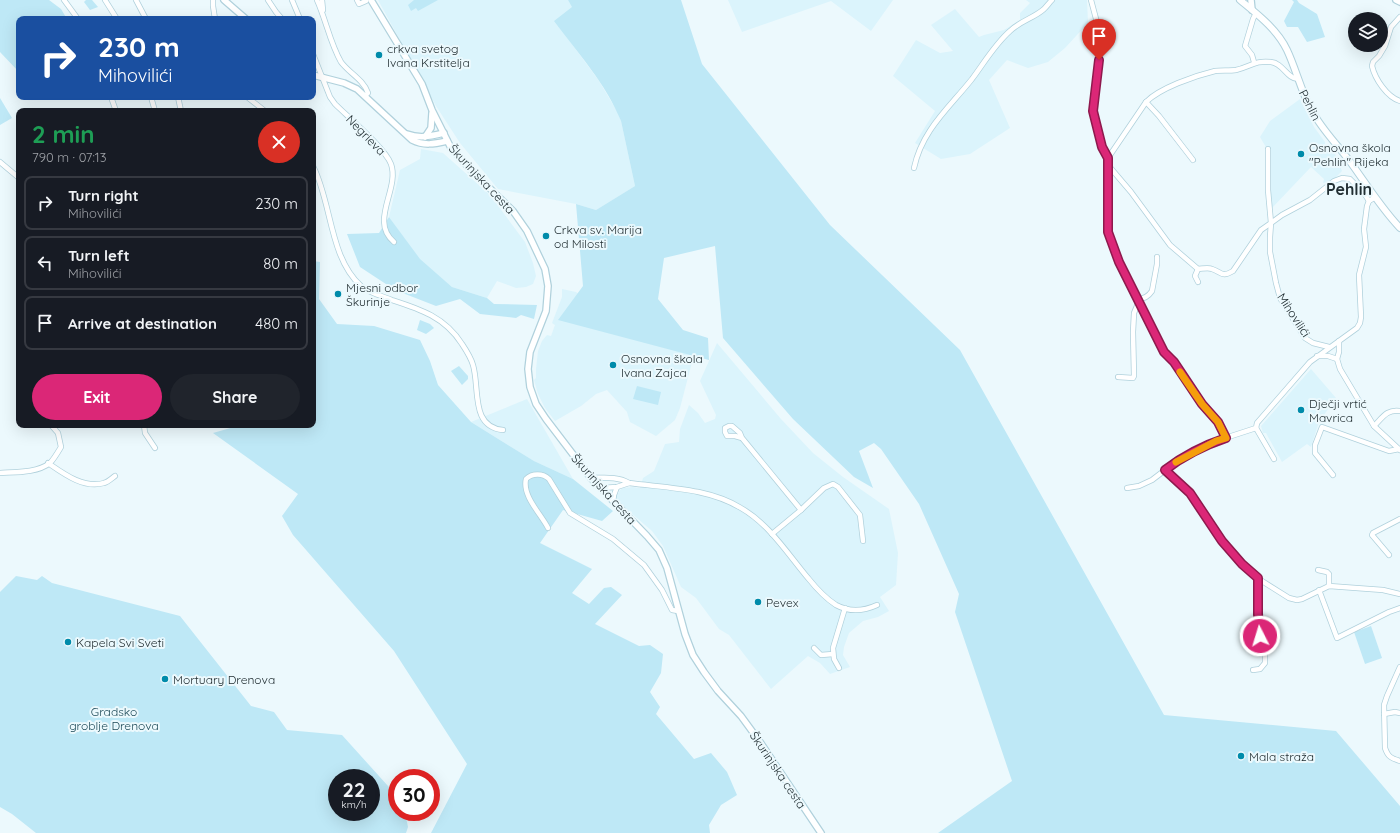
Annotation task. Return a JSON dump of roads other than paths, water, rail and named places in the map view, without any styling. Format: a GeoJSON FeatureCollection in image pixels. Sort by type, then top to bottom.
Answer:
{"type":"FeatureCollection","features":[{"type":"Feature","properties":{"kind":"main road","name":"Pehlin"},"geometry":{"type":"LineString","coordinates":[[1240,0],[1275,33],[1286,49],[1306,100],[1317,120],[1351,163],[1372,199],[1400,228]]}},
{"type":"Feature","properties":{"kind":"street"},"geometry":{"type":"LineString","coordinates":[[64,0],[76,16]]}},
{"type":"Feature","properties":{"kind":"street"},"geometry":{"type":"LineString","coordinates":[[105,0],[116,16]]}},
{"type":"Feature","properties":{"kind":"street"},"geometry":{"type":"LineString","coordinates":[[136,0],[144,16]]}},
{"type":"Feature","properties":{"kind":"street"},"geometry":{"type":"LineString","coordinates":[[213,0],[215,16]]}},
{"type":"Feature","properties":{"kind":"street"},"geometry":{"type":"LineString","coordinates":[[224,0],[243,16]]}},
{"type":"Feature","properties":{"kind":"street"},"geometry":{"type":"LineString","coordinates":[[268,0],[279,16]]}},
{"type":"Feature","properties":{"kind":"street"},"geometry":{"type":"LineString","coordinates":[[292,0],[299,16]]}},
{"type":"Feature","properties":{"kind":"street"},"geometry":{"type":"LineString","coordinates":[[317,0],[323,12],[337,54],[342,63],[362,82],[368,93],[365,96]]}},
{"type":"Feature","properties":{"kind":"street"},"geometry":{"type":"LineString","coordinates":[[322,0],[324,8],[323,12]]}},
{"type":"Feature","properties":{"kind":"street"},"geometry":{"type":"LineString","coordinates":[[357,0],[359,4],[368,0]]}},
{"type":"Feature","properties":{"kind":"street","name":"Škurinjska cesta"},"geometry":{"type":"LineString","coordinates":[[368,0],[422,84],[432,110],[447,141],[463,162],[513,211],[527,231],[542,263],[548,285],[546,311],[530,352],[528,369],[530,387],[536,404],[591,478],[647,536],[658,550],[667,568],[688,645],[704,672],[718,691],[741,716],[760,742],[821,833]]}},
{"type":"Feature","properties":{"kind":"street"},"geometry":{"type":"LineString","coordinates":[[914,168],[921,145],[946,108],[962,92],[1010,31],[1022,21],[1044,9],[1052,0]]}},
{"type":"Feature","properties":{"kind":"street"},"geometry":{"type":"LineString","coordinates":[[1091,0],[1099,30],[1101,49],[1093,111],[1102,147],[1108,158],[1108,232],[1119,262],[1164,352],[1174,362],[1202,404],[1218,422],[1226,438]]}},
{"type":"Feature","properties":{"kind":"street"},"geometry":{"type":"LineString","coordinates":[[1251,0],[1254,12],[1245,46],[1252,55],[1254,62]]}},
{"type":"Feature","properties":{"kind":"street"},"geometry":{"type":"LineString","coordinates":[[1396,0],[1400,2]]}},
{"type":"Feature","properties":{"kind":"street"},"geometry":{"type":"LineString","coordinates":[[1400,17],[1391,27],[1386,46],[1372,66],[1377,80],[1384,90],[1392,97],[1400,101]]}},
{"type":"Feature","properties":{"kind":"street","name":"Negrieva"},"geometry":{"type":"LineString","coordinates":[[316,61],[330,97],[335,104],[379,147],[391,164],[393,174],[383,216],[387,235],[394,242]]}},
{"type":"Feature","properties":{"kind":"street"},"geometry":{"type":"LineString","coordinates":[[1108,158],[1146,102],[1160,92],[1180,83],[1216,71],[1235,70],[1246,67],[1254,62],[1275,63],[1284,69],[1293,79],[1298,79]]}},
{"type":"Feature","properties":{"kind":"street"},"geometry":{"type":"LineString","coordinates":[[316,76],[349,85],[365,96],[412,140],[418,143],[432,144],[447,141]]}},
{"type":"Feature","properties":{"kind":"street"},"geometry":{"type":"LineString","coordinates":[[251,100],[261,108]]}},
{"type":"Feature","properties":{"kind":"street"},"geometry":{"type":"LineString","coordinates":[[1146,102],[1159,116],[1193,160]]}},
{"type":"Feature","properties":{"kind":"street"},"geometry":{"type":"LineString","coordinates":[[425,137],[431,128],[432,110]]}},
{"type":"Feature","properties":{"kind":"street"},"geometry":{"type":"LineString","coordinates":[[405,133],[418,137],[444,133]]}},
{"type":"Feature","properties":{"kind":"street","name":"Mihovilići"},"geometry":{"type":"LineString","coordinates":[[1268,150],[1268,190],[1271,223],[1270,252],[1280,298],[1305,338],[1313,343],[1329,348]]}},
{"type":"Feature","properties":{"kind":"street"},"geometry":{"type":"LineString","coordinates":[[0,162],[16,175]]}},
{"type":"Feature","properties":{"kind":"street"},"geometry":{"type":"LineString","coordinates":[[1108,165],[1132,192],[1170,245],[1198,269],[1212,268],[1222,275],[1233,271],[1261,230],[1282,215],[1310,200],[1338,179],[1350,179],[1372,199],[1366,210],[1364,229],[1366,247],[1358,275],[1361,309],[1360,323],[1357,328],[1317,356],[1299,373],[1257,423],[1256,428],[1274,459]]}},
{"type":"Feature","properties":{"kind":"street"},"geometry":{"type":"LineString","coordinates":[[316,174],[321,186],[338,250],[350,274],[362,287],[380,296],[422,310],[434,316],[447,326],[462,343],[473,365],[477,384],[478,408],[483,419],[490,426],[503,430]]}},
{"type":"Feature","properties":{"kind":"street"},"geometry":{"type":"LineString","coordinates":[[1138,300],[1150,295],[1152,291],[1157,257]]}},
{"type":"Feature","properties":{"kind":"street"},"geometry":{"type":"LineString","coordinates":[[1198,269],[1195,276],[1198,282]]}},
{"type":"Feature","properties":{"kind":"street"},"geometry":{"type":"LineString","coordinates":[[1118,377],[1132,378],[1134,376],[1134,313],[1138,300]]}},
{"type":"Feature","properties":{"kind":"street"},"geometry":{"type":"LineString","coordinates":[[1339,342],[1337,359],[1340,369],[1374,426],[1400,449]]}},
{"type":"Feature","properties":{"kind":"street"},"geometry":{"type":"LineString","coordinates":[[1317,356],[1328,356],[1337,359]]}},
{"type":"Feature","properties":{"kind":"street"},"geometry":{"type":"LineString","coordinates":[[1374,426],[1388,412],[1400,411]]}},
{"type":"Feature","properties":{"kind":"street"},"geometry":{"type":"LineString","coordinates":[[1333,474],[1315,453],[1315,445],[1322,427],[1389,451],[1400,449]]}},
{"type":"Feature","properties":{"kind":"street"},"geometry":{"type":"LineString","coordinates":[[0,473],[22,472],[48,463],[56,456],[61,447],[58,433],[54,428]]}},
{"type":"Feature","properties":{"kind":"street"},"geometry":{"type":"LineString","coordinates":[[144,428],[145,433],[155,448]]}},
{"type":"Feature","properties":{"kind":"street"},"geometry":{"type":"LineString","coordinates":[[1127,488],[1139,486],[1152,480],[1192,453],[1216,441],[1256,428]]}},
{"type":"Feature","properties":{"kind":"street"},"geometry":{"type":"LineString","coordinates":[[742,438],[801,510]]}},
{"type":"Feature","properties":{"kind":"street"},"geometry":{"type":"LineString","coordinates":[[48,463],[78,481],[88,484],[106,483],[115,476]]}},
{"type":"Feature","properties":{"kind":"street"},"geometry":{"type":"LineString","coordinates":[[1165,470],[1190,493],[1222,541],[1242,564],[1258,578],[1289,598],[1297,600],[1302,599],[1329,586],[1392,591],[1400,594]]}},
{"type":"Feature","properties":{"kind":"street"},"geometry":{"type":"LineString","coordinates":[[548,528],[527,490],[526,479],[532,476],[546,476],[570,513],[612,539],[644,566],[662,590],[672,610],[678,611]]}},
{"type":"Feature","properties":{"kind":"street"},"geometry":{"type":"LineString","coordinates":[[591,478],[608,478],[626,481],[629,483],[696,492],[724,499],[752,514],[772,534],[822,593],[837,605],[853,610],[862,610],[877,605]]}},
{"type":"Feature","properties":{"kind":"street"},"geometry":{"type":"LineString","coordinates":[[601,488],[617,487],[629,483]]}},
{"type":"Feature","properties":{"kind":"street"},"geometry":{"type":"LineString","coordinates":[[772,534],[801,510],[824,488],[833,484],[838,487],[860,515],[863,541]]}},
{"type":"Feature","properties":{"kind":"street"},"geometry":{"type":"LineString","coordinates":[[613,502],[617,487]]}},
{"type":"Feature","properties":{"kind":"street"},"geometry":{"type":"LineString","coordinates":[[1390,555],[1372,535],[1373,533],[1400,519]]}},
{"type":"Feature","properties":{"kind":"street"},"geometry":{"type":"LineString","coordinates":[[1318,570],[1329,574],[1329,586]]}},
{"type":"Feature","properties":{"kind":"street"},"geometry":{"type":"LineString","coordinates":[[1253,670],[1260,669],[1265,663],[1265,656],[1258,628],[1258,578]]}},
{"type":"Feature","properties":{"kind":"street"},"geometry":{"type":"LineString","coordinates":[[1319,590],[1337,638],[1400,608]]}},
{"type":"Feature","properties":{"kind":"street"},"geometry":{"type":"LineString","coordinates":[[839,668],[833,654],[834,640],[840,629],[845,608]]}},
{"type":"Feature","properties":{"kind":"street"},"geometry":{"type":"LineString","coordinates":[[814,648],[821,655],[833,654]]}},
{"type":"Feature","properties":{"kind":"street"},"geometry":{"type":"LineString","coordinates":[[1400,667],[1384,704],[1385,748],[1387,754],[1391,758],[1400,762]]}},
{"type":"Feature","properties":{"kind":"street"},"geometry":{"type":"LineString","coordinates":[[1384,714],[1395,712],[1400,714]]}},
{"type":"Feature","properties":{"kind":"place","name":"crkva svetog Ivana Krstitelja"},"geometry":{"type":"Point","coordinates":[379,55]}},
{"type":"Feature","properties":{"kind":"place","name":"Osnovna škola \"Pehlin\" Rijeka"},"geometry":{"type":"Point","coordinates":[1301,154]}},
{"type":"Feature","properties":{"kind":"place","name":"Crkva sv. Marija od Milosti"},"geometry":{"type":"Point","coordinates":[546,236]}},
{"type":"Feature","properties":{"kind":"place","name":"Mjesni odbor Škurinje"},"geometry":{"type":"Point","coordinates":[338,294]}},
{"type":"Feature","properties":{"kind":"place","name":"Osnovna škola Ivana Zajca"},"geometry":{"type":"Point","coordinates":[613,365]}},
{"type":"Feature","properties":{"kind":"place","name":"Dječji vrtić Mavrica"},"geometry":{"type":"Point","coordinates":[1301,410]}},
{"type":"Feature","properties":{"kind":"place","name":"Pevex"},"geometry":{"type":"Point","coordinates":[758,602]}},
{"type":"Feature","properties":{"kind":"place","name":"Kapela Svi Sveti"},"geometry":{"type":"Point","coordinates":[68,642]}},
{"type":"Feature","properties":{"kind":"place","name":"Mortuary Drenova"},"geometry":{"type":"Point","coordinates":[165,679]}},
{"type":"Feature","properties":{"kind":"place","name":"Mala straža"},"geometry":{"type":"Point","coordinates":[1241,756]}},
{"type":"Feature","properties":{"kind":"district","name":"Pehlin"},"geometry":{"type":"Point","coordinates":[1349,189]}},
{"type":"Feature","properties":{"kind":"park label","name":"Gradsko groblje Drenova"},"geometry":{"type":"Point","coordinates":[114,718]}}]}
